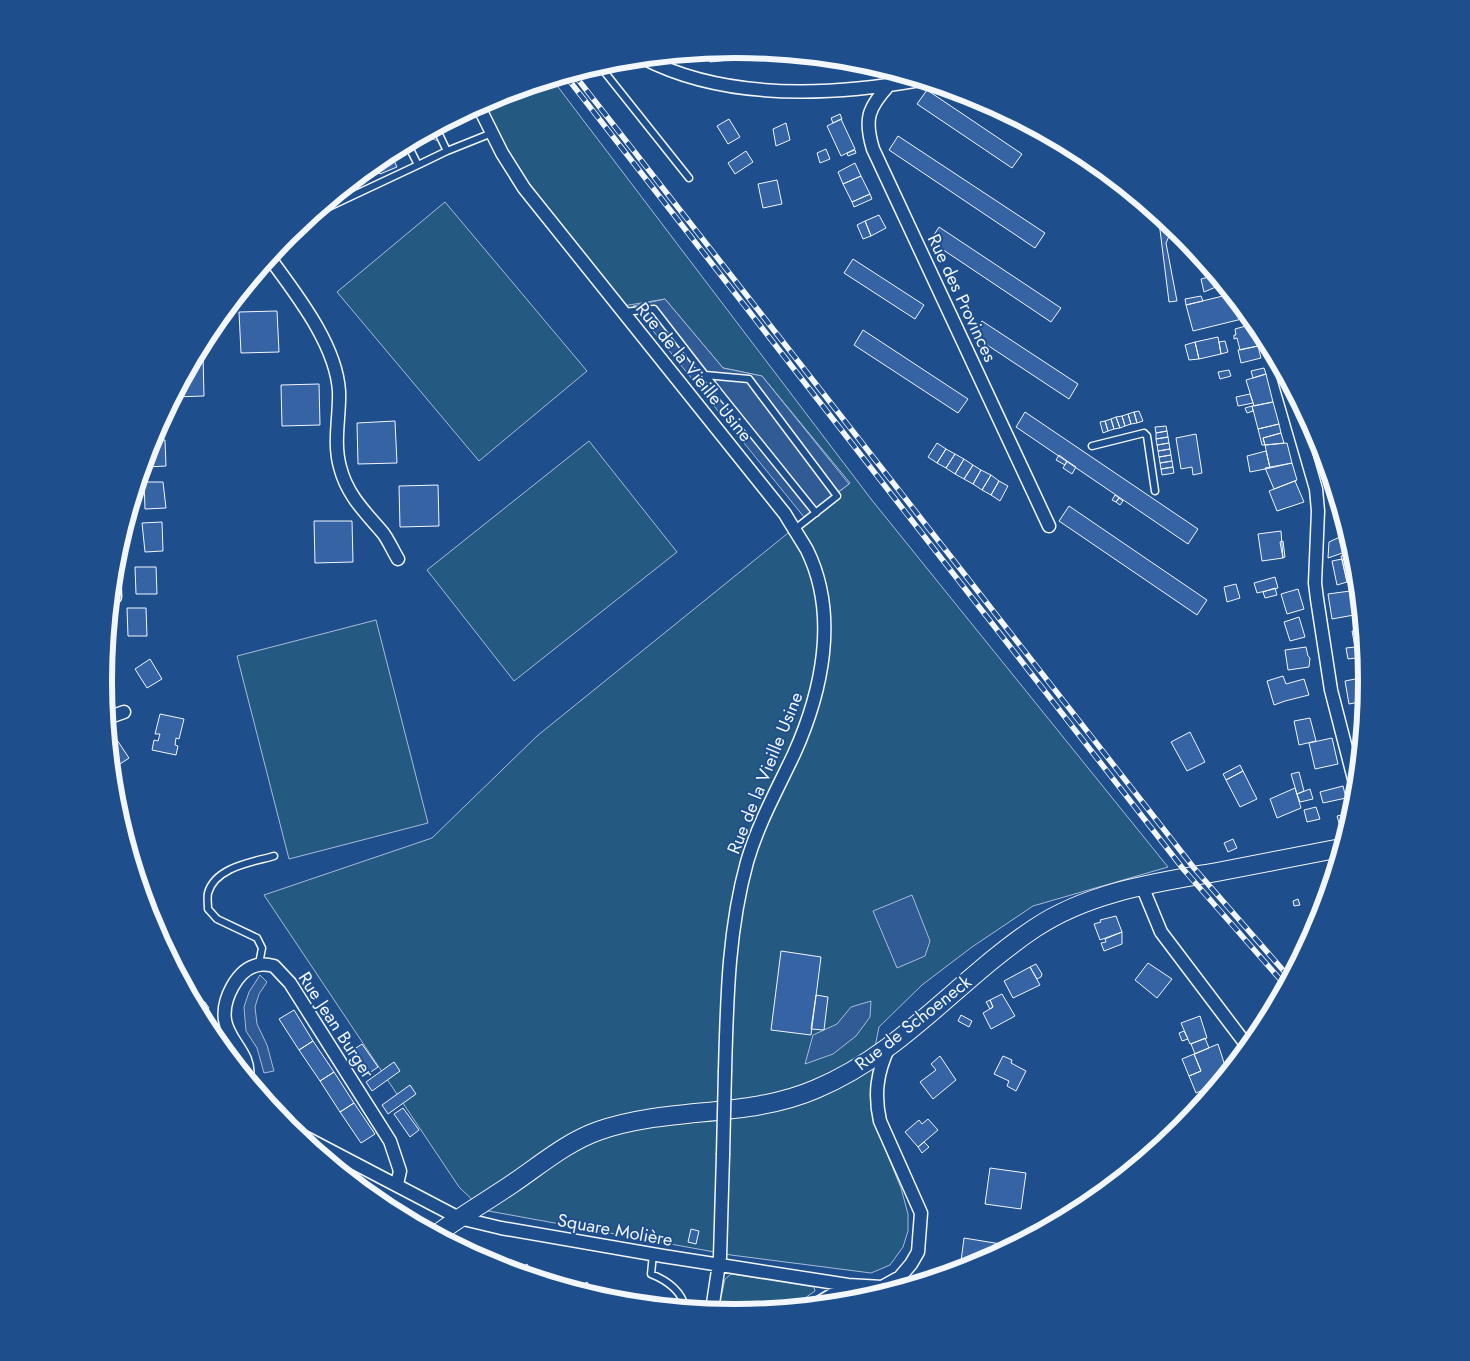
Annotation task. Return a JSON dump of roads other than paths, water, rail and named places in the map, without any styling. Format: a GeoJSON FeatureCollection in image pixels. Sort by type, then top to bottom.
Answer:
{"type":"FeatureCollection","features":[{"type":"Feature","properties":{"kind":"main road","name":"Rue de Schoeneck"},"geometry":{"type":"LineString","coordinates":[[442,1230],[570,1144],[598,1131],[662,1117],[748,1108],[792,1098],[846,1075],[889,1047],[969,979],[1034,929],[1062,912],[1089,900],[1142,886],[1335,849]]}},
{"type":"Feature","properties":{"kind":"street"},"geometry":{"type":"LineString","coordinates":[[655,63],[698,80],[734,87],[769,90],[817,90],[906,82]]}},
{"type":"Feature","properties":{"kind":"street","name":"Rue des Provinces"},"geometry":{"type":"LineString","coordinates":[[889,85],[870,111],[867,123],[873,148],[1049,526]]}},
{"type":"Feature","properties":{"kind":"street","name":"Rue de la Vieille Usine"},"geometry":{"type":"LineString","coordinates":[[481,112],[524,188],[785,514],[807,551],[815,573],[824,630],[820,679],[807,725],[761,822],[738,898],[731,934],[726,992],[724,1155],[720,1265]]}},
{"type":"Feature","properties":{"kind":"street"},"geometry":{"type":"LineString","coordinates":[[273,263],[310,317],[334,368],[339,391],[337,451],[340,467],[348,488],[364,513],[383,534],[398,560]]}},
{"type":"Feature","properties":{"kind":"street"},"geometry":{"type":"LineString","coordinates":[[1289,395],[1316,489],[1318,511],[1316,599],[1331,690],[1352,770]]}},
{"type":"Feature","properties":{"kind":"street"},"geometry":{"type":"LineString","coordinates":[[113,716],[124,712]]}},
{"type":"Feature","properties":{"kind":"street"},"geometry":{"type":"LineString","coordinates":[[1142,886],[1161,932],[1243,1041]]}},
{"type":"Feature","properties":{"kind":"street"},"geometry":{"type":"LineString","coordinates":[[247,1068],[245,1057],[225,1022],[225,1006],[239,975],[259,964]]}},
{"type":"Feature","properties":{"kind":"street","name":"Rue Jean Burger"},"geometry":{"type":"LineString","coordinates":[[259,964],[274,966],[290,983],[390,1141],[400,1171],[397,1184]]}},
{"type":"Feature","properties":{"kind":"street"},"geometry":{"type":"LineString","coordinates":[[889,1047],[878,1073],[876,1105],[880,1121],[921,1213],[918,1252],[905,1279]]}},
{"type":"Feature","properties":{"kind":"street"},"geometry":{"type":"LineString","coordinates":[[334,1157],[397,1184],[459,1218]]}},
{"type":"Feature","properties":{"kind":"street","name":"Square Molière"},"geometry":{"type":"LineString","coordinates":[[459,1218],[501,1228],[653,1254],[848,1285],[878,1287]]}},
{"type":"Feature","properties":{"kind":"street"},"geometry":{"type":"LineString","coordinates":[[714,1303],[720,1265]]}},
{"type":"Feature","properties":{"kind":"street"},"geometry":{"type":"LineString","coordinates":[[830,1296],[848,1285]]}},
{"type":"Feature","properties":{"kind":"lane"},"geometry":{"type":"LineString","coordinates":[[604,71],[689,178]]}},
{"type":"Feature","properties":{"kind":"lane"},"geometry":{"type":"LineString","coordinates":[[438,133],[446,151]]}},
{"type":"Feature","properties":{"kind":"lane"},"geometry":{"type":"LineString","coordinates":[[332,205],[446,151],[492,133]]}},
{"type":"Feature","properties":{"kind":"lane"},"geometry":{"type":"LineString","coordinates":[[410,149],[418,165]]}},
{"type":"Feature","properties":{"kind":"lane"},"geometry":{"type":"LineString","coordinates":[[623,312],[654,309],[816,513]]}},
{"type":"Feature","properties":{"kind":"lane"},"geometry":{"type":"LineString","coordinates":[[705,375],[749,379],[837,496],[794,529]]}},
{"type":"Feature","properties":{"kind":"lane"},"geometry":{"type":"LineString","coordinates":[[1092,446],[1144,433],[1147,436],[1155,491]]}},
{"type":"Feature","properties":{"kind":"lane"},"geometry":{"type":"LineString","coordinates":[[259,964],[262,948],[257,938],[217,919],[208,909],[208,892],[217,878],[231,869],[274,856]]}},
{"type":"Feature","properties":{"kind":"lane"},"geometry":{"type":"LineString","coordinates":[[653,1254],[651,1274],[666,1279],[682,1301]]}},
{"type":"Feature","properties":{"kind":"railway"},"geometry":{"type":"LineString","coordinates":[[577,78],[1194,868],[1285,973]]}},
{"type":"Feature","properties":{"kind":"railway"},"geometry":{"type":"LineString","coordinates":[[569,80],[1184,870],[1281,981]]}}]}
